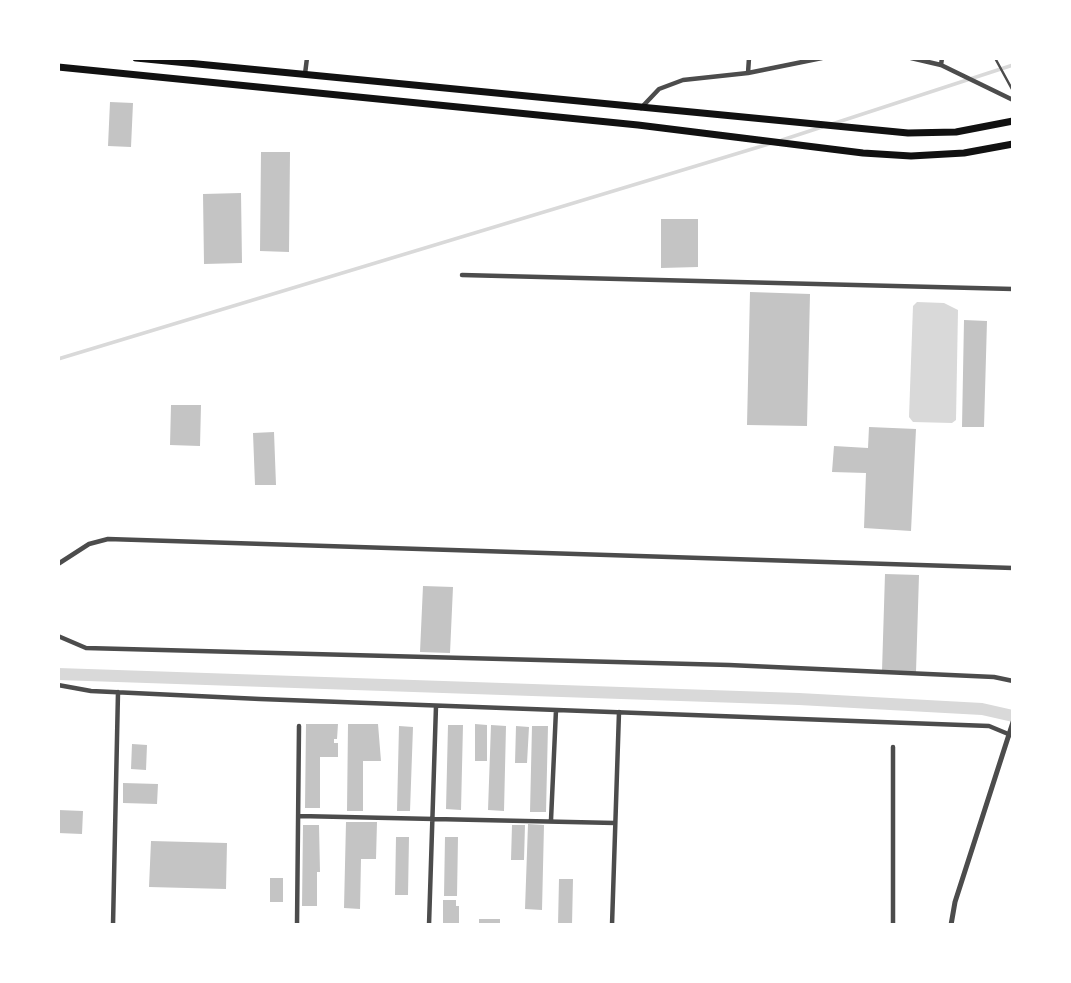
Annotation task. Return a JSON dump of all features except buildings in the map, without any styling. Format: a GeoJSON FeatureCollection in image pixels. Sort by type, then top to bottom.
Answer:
{"type":"FeatureCollection","features":[{"type":"Feature","properties":{"kind":"main road"},"geometry":{"type":"LineString","coordinates":[[136,58],[908,134],[956,132],[1013,121]]}},
{"type":"Feature","properties":{"kind":"main road"},"geometry":{"type":"LineString","coordinates":[[58,67],[638,125],[863,153],[911,156],[964,153],[1010,145]]}},
{"type":"Feature","properties":{"kind":"street"},"geometry":{"type":"LineString","coordinates":[[305,75],[307,58]]}},
{"type":"Feature","properties":{"kind":"street"},"geometry":{"type":"LineString","coordinates":[[748,73],[749,58]]}},
{"type":"Feature","properties":{"kind":"street"},"geometry":{"type":"LineString","coordinates":[[641,109],[646,100],[659,89],[683,80],[748,73],[822,58]]}},
{"type":"Feature","properties":{"kind":"street"},"geometry":{"type":"LineString","coordinates":[[911,58],[941,65],[1013,100]]}},
{"type":"Feature","properties":{"kind":"street"},"geometry":{"type":"LineString","coordinates":[[941,65],[942,58]]}},
{"type":"Feature","properties":{"kind":"street"},"geometry":{"type":"LineString","coordinates":[[462,275],[1013,289]]}},
{"type":"Feature","properties":{"kind":"street"},"geometry":{"type":"LineString","coordinates":[[58,564],[89,544],[107,539],[1013,568]]}},
{"type":"Feature","properties":{"kind":"street"},"geometry":{"type":"LineString","coordinates":[[58,636],[86,648],[715,665],[994,677],[1013,681]]}},
{"type":"Feature","properties":{"kind":"street"},"geometry":{"type":"LineString","coordinates":[[58,685],[118,692],[989,726],[1010,733]]}},
{"type":"Feature","properties":{"kind":"street"},"geometry":{"type":"LineString","coordinates":[[113,925],[118,692]]}},
{"type":"Feature","properties":{"kind":"street"},"geometry":{"type":"LineString","coordinates":[[429,925],[436,706]]}},
{"type":"Feature","properties":{"kind":"street"},"geometry":{"type":"LineString","coordinates":[[551,820],[556,710]]}},
{"type":"Feature","properties":{"kind":"street"},"geometry":{"type":"LineString","coordinates":[[612,925],[619,712]]}},
{"type":"Feature","properties":{"kind":"street"},"geometry":{"type":"LineString","coordinates":[[951,925],[955,902],[1013,722]]}},
{"type":"Feature","properties":{"kind":"street"},"geometry":{"type":"LineString","coordinates":[[296,925],[299,726]]}},
{"type":"Feature","properties":{"kind":"street"},"geometry":{"type":"LineString","coordinates":[[893,747],[893,925]]}},
{"type":"Feature","properties":{"kind":"street"},"geometry":{"type":"LineString","coordinates":[[299,816],[615,823]]}},
{"type":"Feature","properties":{"kind":"lane"},"geometry":{"type":"LineString","coordinates":[[995,58],[1013,91]]}},
{"type":"Feature","properties":{"kind":"shaded area"},"geometry":{"type":"Polygon","coordinates":[[[917,302],[944,303],[958,310],[956,420],[952,423],[913,422],[909,417],[913,306],[917,302]]]}},
{"type":"Feature","properties":{"kind":"waterway"},"geometry":{"type":"LineString","coordinates":[[832,124],[1013,65]]}},
{"type":"Feature","properties":{"kind":"waterway"},"geometry":{"type":"LineString","coordinates":[[782,140],[822,127]]}},
{"type":"Feature","properties":{"kind":"waterway"},"geometry":{"type":"LineString","coordinates":[[58,359],[772,143]]}},
{"type":"Feature","properties":{"kind":"waterway"},"geometry":{"type":"LineString","coordinates":[[58,674],[799,699],[982,709],[1013,716]]}}]}
